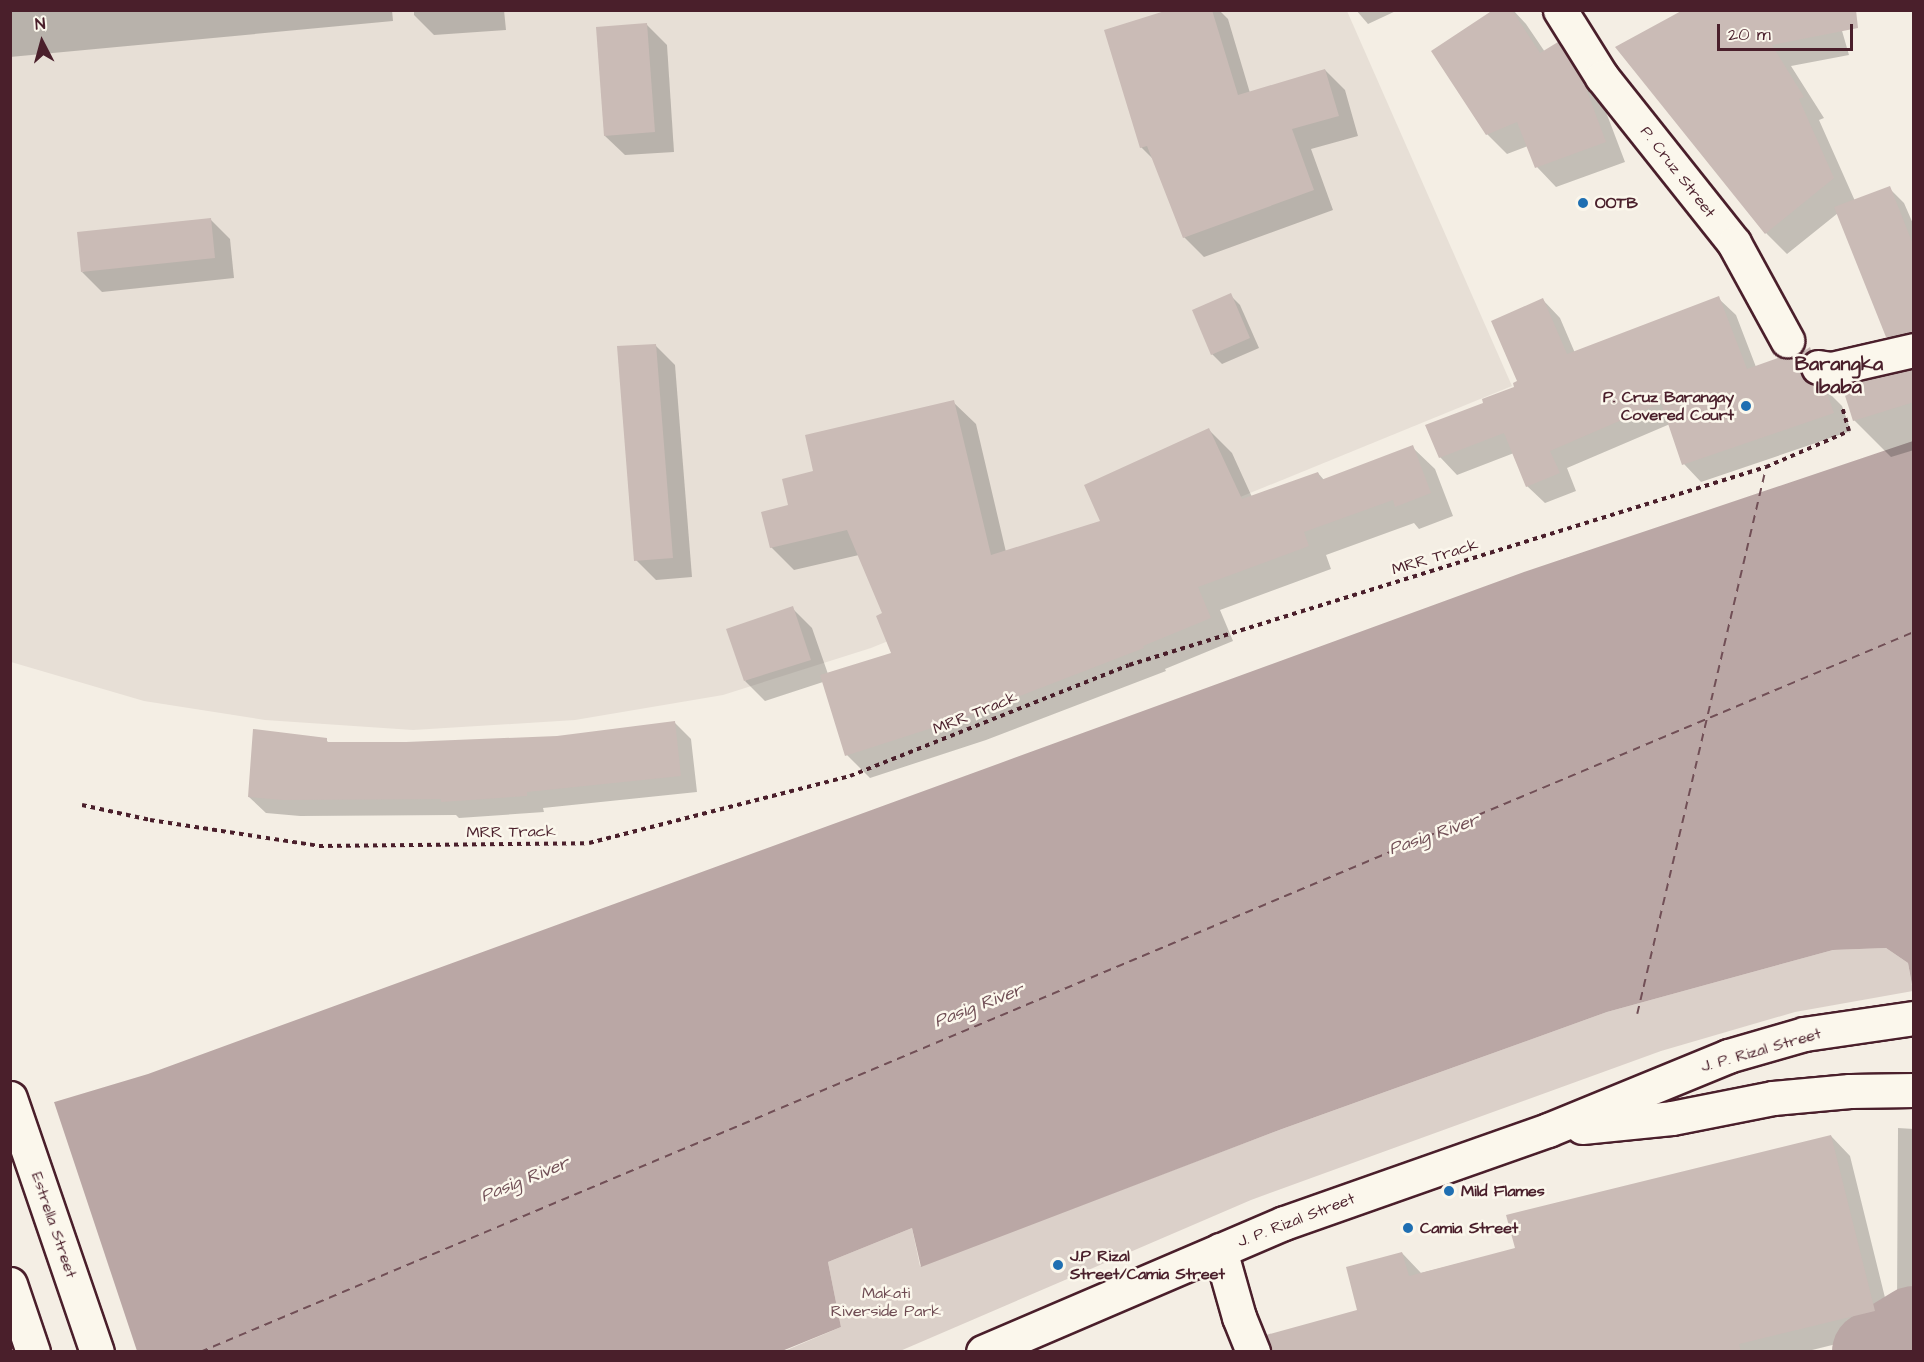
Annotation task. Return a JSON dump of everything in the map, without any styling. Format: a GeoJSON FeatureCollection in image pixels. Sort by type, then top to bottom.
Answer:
{"type":"FeatureCollection","features":[{"type":"Feature","properties":{"kind":"main road","name":"P. Cruz Street"},"geometry":{"type":"LineString","coordinates":[[1560,10],[1602,77],[1734,243],[1787,340]]}},
{"type":"Feature","properties":{"kind":"main road"},"geometry":{"type":"LineString","coordinates":[[1818,368],[1831,369],[1914,350]]}},
{"type":"Feature","properties":{"kind":"main road","name":"J. P. Rizal Street"},"geometry":{"type":"LineString","coordinates":[[983,1352],[1284,1222],[1548,1130],[1728,1056],[1804,1034],[1914,1018]]}},
{"type":"Feature","properties":{"kind":"main road","name":"J. P. Rizal Street"},"geometry":{"type":"LineString","coordinates":[[1548,1130],[1672,1118],[1773,1098],[1850,1091],[1914,1090]]}},
{"type":"Feature","properties":{"kind":"main road","name":"Estrella Street"},"geometry":{"type":"LineString","coordinates":[[10,1098],[97,1352]]}},
{"type":"Feature","properties":{"kind":"main road"},"geometry":{"type":"LineString","coordinates":[[1220,1250],[1239,1317],[1253,1352]]}},
{"type":"Feature","properties":{"kind":"main road"},"geometry":{"type":"LineString","coordinates":[[10,1284],[33,1352]]}},
{"type":"Feature","properties":{"kind":"path","name":"MRR Track"},"geometry":{"type":"LineString","coordinates":[[82,805],[150,820],[319,846],[589,843],[850,776],[1129,665],[1766,467],[1849,431]]}},
{"type":"Feature","properties":{"kind":"shaded area"},"geometry":{"type":"Polygon","coordinates":[[[10,11],[1347,11],[1512,386],[871,648],[723,695],[575,720],[413,730],[265,720],[144,701],[11,662],[10,11]]]}},
{"type":"Feature","properties":{"kind":"green space","name":"Makati Riverside Park"},"geometry":{"type":"Polygon","coordinates":[[[1886,948],[1908,963],[1913,991],[1795,1012],[1661,1051],[1251,1200],[900,1351],[782,1352],[841,1327],[828,1262],[912,1228],[920,1266],[1282,1129],[1607,1012],[1833,950],[1886,948]]]}},
{"type":"Feature","properties":{"kind":"water","name":"Pasig River"},"geometry":{"type":"Polygon","coordinates":[[[1913,441],[1913,990],[1908,963],[1886,948],[1833,950],[1607,1012],[1282,1129],[921,1267],[912,1228],[828,1262],[841,1327],[782,1351],[11,1352],[11,1115],[148,1074],[1524,572],[1913,441]]]}},
{"type":"Feature","properties":{"kind":"pier"},"geometry":{"type":"Polygon","coordinates":[[[53,1099],[137,1351],[10,1351],[10,1112],[53,1099]]]}},
{"type":"Feature","properties":{"kind":"building"},"geometry":{"type":"Polygon","coordinates":[[[1168,10],[1212,10],[1238,95],[1325,69],[1339,116],[1292,129],[1314,190],[1183,238],[1147,146],[1140,148],[1104,30],[1168,10]]]}},
{"type":"Feature","properties":{"kind":"building"},"geometry":{"type":"Polygon","coordinates":[[[1493,10],[1512,10],[1540,53],[1558,42],[1584,83],[1606,142],[1535,168],[1517,122],[1486,135],[1431,51],[1493,10]]]}},
{"type":"Feature","properties":{"kind":"building"},"geometry":{"type":"Polygon","coordinates":[[[1683,10],[1856,10],[1858,28],[1772,45],[1804,97],[1799,99],[1834,178],[1765,234],[1615,47],[1683,10]]]}},
{"type":"Feature","properties":{"kind":"building"},"geometry":{"type":"Polygon","coordinates":[[[647,23],[655,132],[604,136],[596,27],[647,23]]]}},
{"type":"Feature","properties":{"kind":"building"},"geometry":{"type":"Polygon","coordinates":[[[1890,186],[1914,247],[1914,332],[1886,337],[1834,207],[1890,186]]]}},
{"type":"Feature","properties":{"kind":"building"},"geometry":{"type":"Polygon","coordinates":[[[211,218],[215,258],[81,272],[77,232],[211,218]]]}},
{"type":"Feature","properties":{"kind":"building"},"geometry":{"type":"Polygon","coordinates":[[[1231,293],[1250,338],[1211,355],[1192,310],[1231,293]]]}},
{"type":"Feature","properties":{"kind":"building"},"geometry":{"type":"Polygon","coordinates":[[[1719,296],[1747,369],[1781,357],[1795,357],[1810,347],[1811,350],[1804,355],[1800,364],[1800,373],[1807,382],[1825,387],[1834,413],[1682,465],[1661,403],[1550,451],[1560,473],[1526,487],[1504,433],[1439,458],[1425,425],[1483,403],[1482,399],[1514,387],[1513,383],[1517,381],[1491,321],[1543,298],[1567,354],[1719,296]]]}},
{"type":"Feature","properties":{"kind":"building"},"geometry":{"type":"Polygon","coordinates":[[[656,344],[673,558],[634,561],[617,346],[656,344]]]}},
{"type":"Feature","properties":{"kind":"building"},"geometry":{"type":"Polygon","coordinates":[[[1914,369],[1914,402],[1853,421],[1842,386],[1914,369]]]}},
{"type":"Feature","properties":{"kind":"building"},"geometry":{"type":"Polygon","coordinates":[[[954,400],[991,555],[1100,521],[1084,485],[1209,428],[1242,499],[1318,472],[1321,480],[1413,445],[1431,493],[1395,507],[1393,500],[1304,532],[1309,546],[1198,587],[1211,618],[1143,646],[1144,648],[963,718],[845,756],[820,675],[891,653],[876,616],[882,613],[847,530],[770,548],[761,512],[788,505],[782,479],[813,471],[805,435],[954,400]]]}},
{"type":"Feature","properties":{"kind":"building"},"geometry":{"type":"Polygon","coordinates":[[[793,606],[811,660],[744,681],[726,629],[793,606]]]}},
{"type":"Feature","properties":{"kind":"building"},"geometry":{"type":"Polygon","coordinates":[[[675,721],[681,776],[527,792],[527,796],[441,802],[441,799],[283,800],[248,797],[253,729],[327,738],[327,742],[406,742],[557,736],[675,721]]]}},
{"type":"Feature","properties":{"kind":"building"},"geometry":{"type":"Polygon","coordinates":[[[1831,1135],[1875,1311],[1739,1344],[1741,1352],[1271,1352],[1266,1335],[1357,1310],[1346,1267],[1402,1252],[1409,1276],[1515,1248],[1506,1215],[1831,1135]]]}},
{"type":"Feature","properties":{"kind":"waterway"},"geometry":{"type":"LineString","coordinates":[[1873,1352],[1914,1327]]}},
{"type":"Feature","properties":{"kind":"ferry route"},"geometry":{"type":"LineString","coordinates":[[1637,1014],[1766,467]]}},
{"type":"Feature","properties":{"kind":"ferry route"},"geometry":{"type":"LineString","coordinates":[[200,1352],[1914,632]]}},
{"type":"Feature","properties":{"kind":"place","name":"OOTB"},"geometry":{"type":"Point","coordinates":[1583,203]}},
{"type":"Feature","properties":{"kind":"place","name":"P. Cruz Barangay Covered Court"},"geometry":{"type":"Point","coordinates":[1746,406]}},
{"type":"Feature","properties":{"kind":"place","name":"Mild Flames"},"geometry":{"type":"Point","coordinates":[1449,1191]}},
{"type":"Feature","properties":{"kind":"place","name":"Camia Street"},"geometry":{"type":"Point","coordinates":[1408,1228]}},
{"type":"Feature","properties":{"kind":"place","name":"J.P Rizal Street/Camia Street"},"geometry":{"type":"Point","coordinates":[1058,1265]}},
{"type":"Feature","properties":{"kind":"district","name":"Barangka Ibaba"},"geometry":{"type":"Point","coordinates":[1839,376]}}]}
